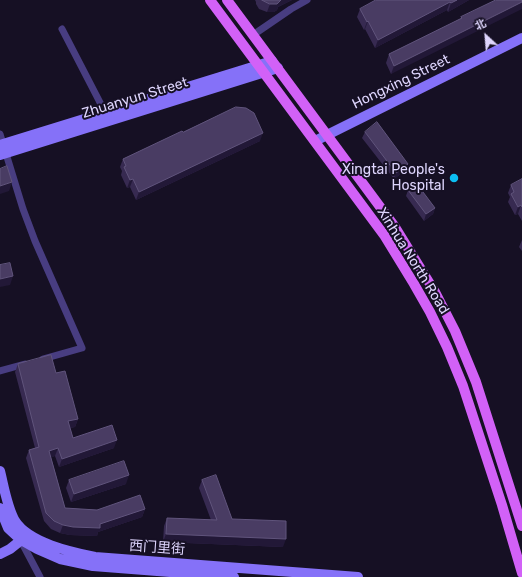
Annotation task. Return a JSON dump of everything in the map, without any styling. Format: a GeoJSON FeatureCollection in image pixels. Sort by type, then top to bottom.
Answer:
{"type":"FeatureCollection","features":[{"type":"Feature","properties":{"kind":"main road","name":"Xinhua North Road"},"geometry":{"type":"LineString","coordinates":[[210,0],[387,240],[423,299],[437,325],[463,386],[502,505],[522,573]]}},
{"type":"Feature","properties":{"kind":"main road","name":"Xinhua North Road"},"geometry":{"type":"LineString","coordinates":[[227,0],[398,232],[435,292],[449,319],[476,382],[522,526]]}},
{"type":"Feature","properties":{"kind":"street"},"geometry":{"type":"LineString","coordinates":[[253,35],[307,0]]}},
{"type":"Feature","properties":{"kind":"street"},"geometry":{"type":"LineString","coordinates":[[62,29],[107,117]]}},
{"type":"Feature","properties":{"kind":"street","name":"Hongxing Street"},"geometry":{"type":"LineString","coordinates":[[315,141],[522,38]]}},
{"type":"Feature","properties":{"kind":"street","name":"Zhuanyun Street"},"geometry":{"type":"LineString","coordinates":[[2,146],[107,117],[275,64]]}},
{"type":"Feature","properties":{"kind":"street"},"geometry":{"type":"LineString","coordinates":[[0,371],[82,348],[35,241],[2,146]]}},
{"type":"Feature","properties":{"kind":"street","name":"西门里街"},"geometry":{"type":"LineString","coordinates":[[0,471],[8,504],[24,537],[63,550],[95,557],[358,577]]}},
{"type":"Feature","properties":{"kind":"street"},"geometry":{"type":"LineString","coordinates":[[0,508],[8,528],[24,537],[37,549],[60,559],[93,566],[234,577]]}},
{"type":"Feature","properties":{"kind":"street"},"geometry":{"type":"LineString","coordinates":[[0,554],[10,549],[24,537]]}},
{"type":"Feature","properties":{"kind":"street"},"geometry":{"type":"LineString","coordinates":[[24,537],[40,577]]}},
{"type":"Feature","properties":{"kind":"building"},"geometry":{"type":"Polygon","coordinates":[[[262,0],[281,0],[277,4],[270,4],[262,0]]]}},
{"type":"Feature","properties":{"kind":"building"},"geometry":{"type":"Polygon","coordinates":[[[376,0],[457,0],[451,3],[450,2],[378,40],[360,9],[376,0]]]}},
{"type":"Feature","properties":{"kind":"building"},"geometry":{"type":"Polygon","coordinates":[[[496,0],[522,0],[522,2],[394,66],[389,54],[496,0]]]}},
{"type":"Feature","properties":{"kind":"building"},"geometry":{"type":"Polygon","coordinates":[[[236,107],[246,108],[254,113],[263,133],[139,192],[133,179],[130,180],[124,167],[126,166],[123,159],[236,107]]]}},
{"type":"Feature","properties":{"kind":"building"},"geometry":{"type":"Polygon","coordinates":[[[377,122],[408,164],[396,173],[365,132],[377,122]]]}},
{"type":"Feature","properties":{"kind":"building"},"geometry":{"type":"Polygon","coordinates":[[[7,166],[12,182],[0,186],[0,169],[7,166]]]}},
{"type":"Feature","properties":{"kind":"building"},"geometry":{"type":"Polygon","coordinates":[[[522,179],[522,207],[521,205],[518,207],[511,194],[514,192],[511,185],[522,179]]]}},
{"type":"Feature","properties":{"kind":"building"},"geometry":{"type":"Polygon","coordinates":[[[417,184],[435,208],[426,214],[408,190],[417,184]]]}},
{"type":"Feature","properties":{"kind":"building"},"geometry":{"type":"Polygon","coordinates":[[[10,263],[13,276],[0,279],[0,265],[10,263]]]}},
{"type":"Feature","properties":{"kind":"building"},"geometry":{"type":"Polygon","coordinates":[[[51,355],[56,373],[65,371],[78,419],[68,421],[73,438],[112,425],[117,440],[62,459],[58,448],[49,451],[65,508],[97,510],[140,495],[145,509],[100,524],[100,528],[63,525],[54,521],[46,513],[29,450],[39,447],[18,364],[51,355]]]}},
{"type":"Feature","properties":{"kind":"building"},"geometry":{"type":"Polygon","coordinates":[[[124,461],[129,475],[74,494],[69,480],[124,461]]]}},
{"type":"Feature","properties":{"kind":"building"},"geometry":{"type":"Polygon","coordinates":[[[216,475],[232,519],[286,521],[286,539],[166,534],[167,518],[217,520],[202,480],[216,475]]]}},
{"type":"Feature","properties":{"kind":"place","name":"Xingtai People's Hospital"},"geometry":{"type":"Point","coordinates":[454,178]}}]}
